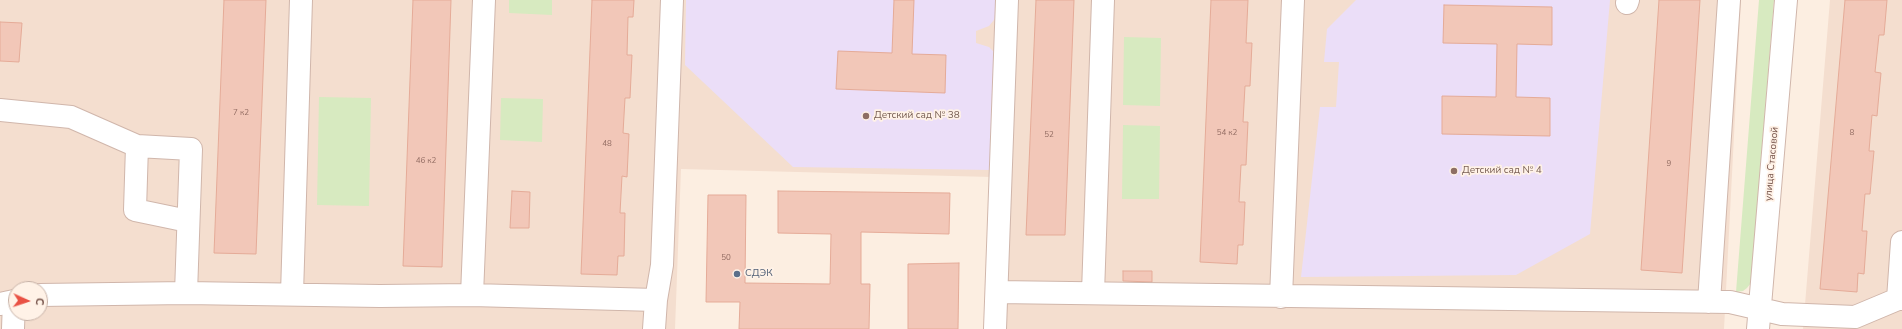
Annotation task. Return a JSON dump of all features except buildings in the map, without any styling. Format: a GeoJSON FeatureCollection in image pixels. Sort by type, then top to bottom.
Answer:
{"type":"FeatureCollection","features":[{"type":"Feature","properties":{"kind":"street"},"geometry":{"type":"LineString","coordinates":[[292,294],[301,0]]}},
{"type":"Feature","properties":{"kind":"street"},"geometry":{"type":"LineString","coordinates":[[472,295],[484,0]]}},
{"type":"Feature","properties":{"kind":"street"},"geometry":{"type":"LineString","coordinates":[[654,329],[656,300],[662,265],[672,0]]}},
{"type":"Feature","properties":{"kind":"street"},"geometry":{"type":"LineString","coordinates":[[995,329],[1007,0]]}},
{"type":"Feature","properties":{"kind":"street"},"geometry":{"type":"LineString","coordinates":[[1093,293],[1103,0]]}},
{"type":"Feature","properties":{"kind":"street"},"geometry":{"type":"LineString","coordinates":[[1281,297],[1293,0]]}},
{"type":"Feature","properties":{"kind":"street"},"geometry":{"type":"LineString","coordinates":[[1709,302],[1729,0]]}},
{"type":"Feature","properties":{"kind":"street","name":"улица Стасовой"},"geometry":{"type":"LineString","coordinates":[[1759,319],[1786,0]]}},
{"type":"Feature","properties":{"kind":"street"},"geometry":{"type":"LineString","coordinates":[[0,110],[71,117],[137,146],[191,149],[186,293]]}},
{"type":"Feature","properties":{"kind":"street"},"geometry":{"type":"LineString","coordinates":[[137,146],[135,210],[188,221]]}},
{"type":"Feature","properties":{"kind":"street"},"geometry":{"type":"LineString","coordinates":[[997,292],[1730,302],[1759,319],[1782,314],[1855,317],[1900,299],[1902,242]]}},
{"type":"Feature","properties":{"kind":"street"},"geometry":{"type":"LineString","coordinates":[[48,294],[186,293],[380,296],[472,295],[656,300]]}},
{"type":"Feature","properties":{"kind":"shaded area"},"geometry":{"type":"Polygon","coordinates":[[[0,0],[1741,0],[1724,329],[985,329],[992,177],[681,169],[675,329],[0,329],[0,0]]]}},
{"type":"Feature","properties":{"kind":"shaded area","name":"Детский сад № 38"},"geometry":{"type":"Polygon","coordinates":[[[686,0],[998,0],[998,15],[989,26],[976,31],[976,43],[989,47],[996,54],[992,170],[793,167],[685,65],[686,0]]]}},
{"type":"Feature","properties":{"kind":"shaded area","name":"Детский сад № 4"},"geometry":{"type":"Polygon","coordinates":[[[1356,0],[1610,0],[1590,234],[1516,275],[1301,277],[1320,107],[1336,107],[1339,62],[1324,62],[1327,29],[1356,0]]]}},
{"type":"Feature","properties":{"kind":"shaded area"},"geometry":{"type":"Polygon","coordinates":[[[1830,0],[1902,0],[1902,329],[1803,329],[1830,0]]]}},
{"type":"Feature","properties":{"kind":"green space"},"geometry":{"type":"Polygon","coordinates":[[[509,0],[552,0],[552,15],[509,13],[509,0]]]}},
{"type":"Feature","properties":{"kind":"green space"},"geometry":{"type":"Polygon","coordinates":[[[1759,0],[1774,0],[1751,283],[1743,291],[1736,292],[1759,0]]]}},
{"type":"Feature","properties":{"kind":"green space"},"geometry":{"type":"Polygon","coordinates":[[[1124,37],[1161,38],[1160,106],[1123,105],[1124,37]]]}},
{"type":"Feature","properties":{"kind":"green space"},"geometry":{"type":"Polygon","coordinates":[[[319,97],[371,98],[369,206],[317,205],[319,97]]]}},
{"type":"Feature","properties":{"kind":"green space"},"geometry":{"type":"Polygon","coordinates":[[[501,98],[543,99],[542,142],[500,140],[501,98]]]}},
{"type":"Feature","properties":{"kind":"green space"},"geometry":{"type":"Polygon","coordinates":[[[1123,125],[1160,126],[1159,199],[1122,199],[1123,125]]]}},
{"type":"Feature","properties":{"kind":"place","name":"Детский сад № 38"},"geometry":{"type":"Point","coordinates":[866,116]}},
{"type":"Feature","properties":{"kind":"place","name":"Детский сад № 4"},"geometry":{"type":"Point","coordinates":[1454,171]}},
{"type":"Feature","properties":{"kind":"place","name":"СДЭК"},"geometry":{"type":"Point","coordinates":[737,274]}}]}
